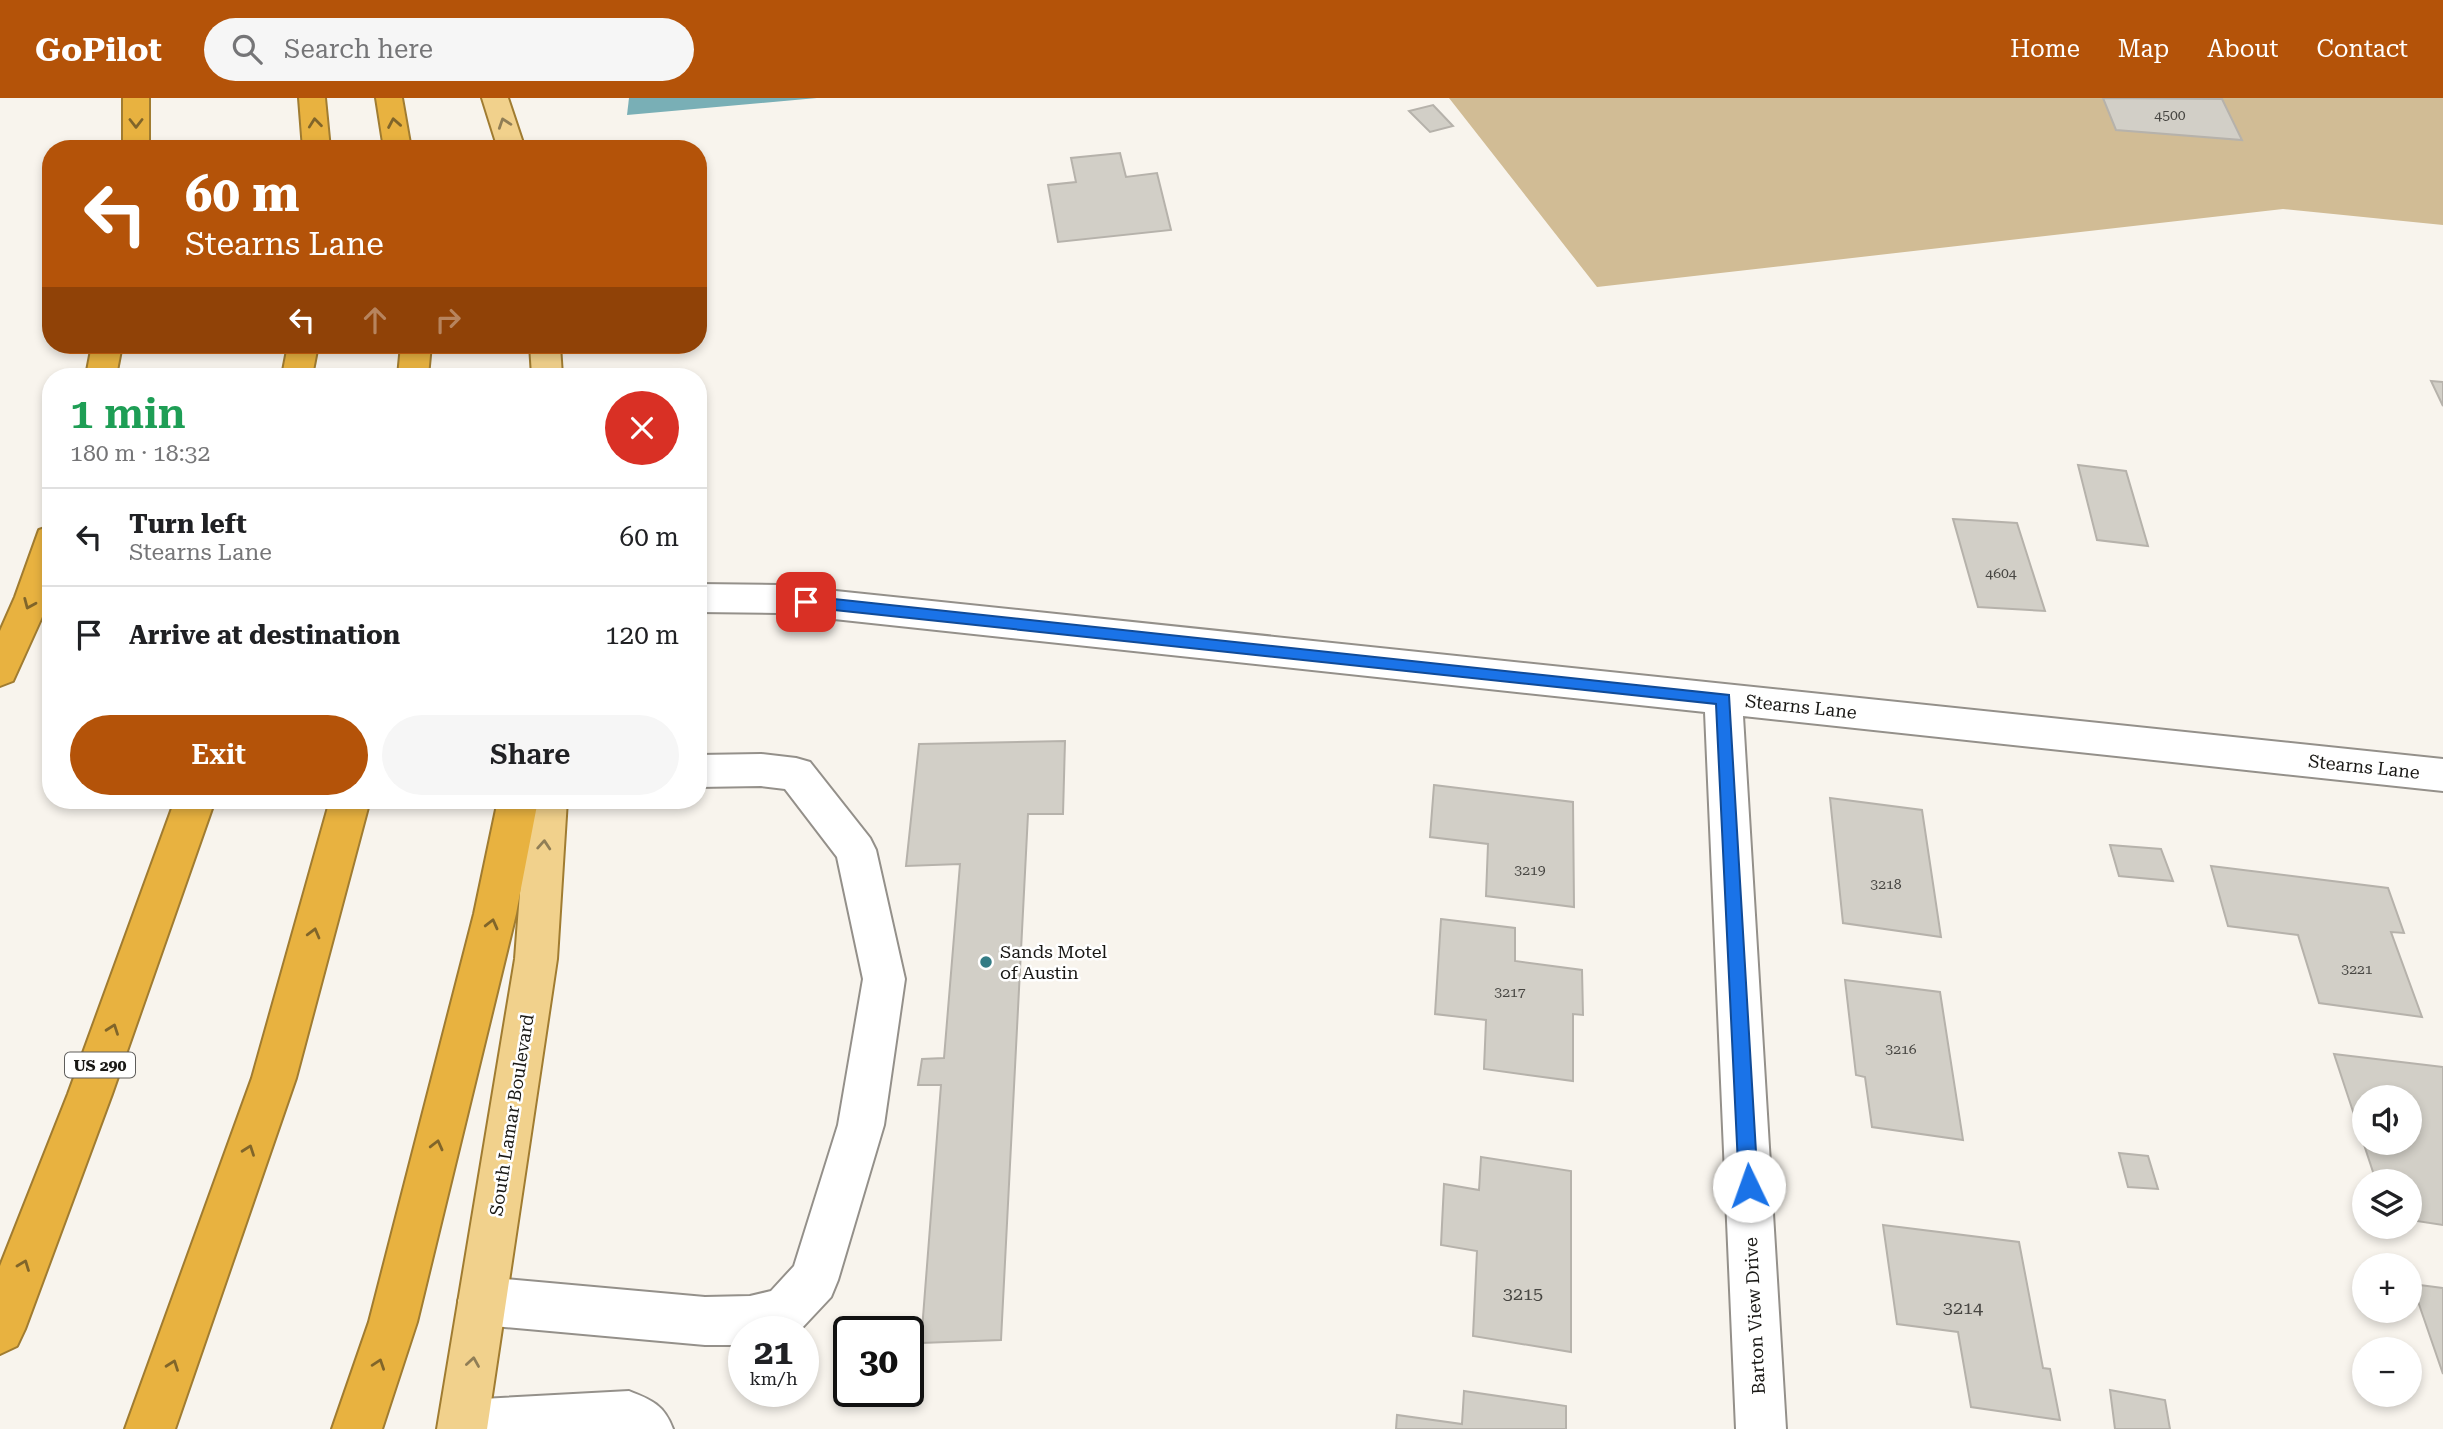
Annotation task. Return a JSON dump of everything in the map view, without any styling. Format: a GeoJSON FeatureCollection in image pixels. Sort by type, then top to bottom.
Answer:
{"type":"FeatureCollection","features":[{"type":"Feature","properties":{"kind":"highway"},"geometry":{"type":"LineString","coordinates":[[136,98],[136,140]]}},
{"type":"Feature","properties":{"kind":"highway"},"geometry":{"type":"LineString","coordinates":[[313,98],[316,140]]}},
{"type":"Feature","properties":{"kind":"highway"},"geometry":{"type":"LineString","coordinates":[[389,98],[396,140]]}},
{"type":"Feature","properties":{"kind":"highway"},"geometry":{"type":"LineString","coordinates":[[0,671],[33,597],[42,568]]}},
{"type":"Feature","properties":{"kind":"highway","name":"US 290"},"geometry":{"type":"LineString","coordinates":[[0,1329],[90,1094],[192,809]]}},
{"type":"Feature","properties":{"kind":"highway"},"geometry":{"type":"LineString","coordinates":[[150,1429],[275,1078],[348,809]]}},
{"type":"Feature","properties":{"kind":"highway"},"geometry":{"type":"LineString","coordinates":[[357,1429],[393,1322],[495,914],[517,809]]}},
{"type":"Feature","properties":{"kind":"main road"},"geometry":{"type":"LineString","coordinates":[[495,98],[509,140]]}},
{"type":"Feature","properties":{"kind":"main road","name":"South Lamar Boulevard"},"geometry":{"type":"LineString","coordinates":[[462,1427],[536,959],[546,809]]}},
{"type":"Feature","properties":{"kind":"street","name":"Stearns Lane"},"geometry":{"type":"LineString","coordinates":[[707,598],[778,599],[2443,775]]}},
{"type":"Feature","properties":{"kind":"street","name":"Barton View Drive"},"geometry":{"type":"LineString","coordinates":[[1723,699],[1761,1429]]}},
{"type":"Feature","properties":{"kind":"street"},"geometry":{"type":"LineString","coordinates":[[482,1301],[705,1321],[750,1320],[784,1312],[814,1280],[861,1125],[884,979],[856,850],[796,774],[761,770],[707,771]]}},
{"type":"Feature","properties":{"kind":"street"},"geometry":{"type":"LineString","coordinates":[[462,1427],[629,1416],[648,1429]]}},
{"type":"Feature","properties":{"kind":"shaded area"},"geometry":{"type":"Polygon","coordinates":[[[1449,98],[2443,98],[2443,225],[2283,209],[1597,287],[1449,98]]]}},
{"type":"Feature","properties":{"kind":"water"},"geometry":{"type":"Polygon","coordinates":[[[629,98],[817,98],[627,115],[629,98]]]}},
{"type":"Feature","properties":{"kind":"building"},"geometry":{"type":"Polygon","coordinates":[[[2103,98],[2222,99],[2242,140],[2116,130],[2103,98]]]}},
{"type":"Feature","properties":{"kind":"building"},"geometry":{"type":"Polygon","coordinates":[[[1433,105],[1453,126],[1430,132],[1409,111],[1433,105]]]}},
{"type":"Feature","properties":{"kind":"building"},"geometry":{"type":"Polygon","coordinates":[[[1120,153],[1126,177],[1157,173],[1171,230],[1058,242],[1048,185],[1076,182],[1071,158],[1120,153]]]}},
{"type":"Feature","properties":{"kind":"building"},"geometry":{"type":"Polygon","coordinates":[[[2431,381],[2443,382],[2443,406],[2431,381]]]}},
{"type":"Feature","properties":{"kind":"building"},"geometry":{"type":"Polygon","coordinates":[[[2078,465],[2126,471],[2148,546],[2097,540],[2078,465]]]}},
{"type":"Feature","properties":{"kind":"building"},"geometry":{"type":"Polygon","coordinates":[[[1953,519],[2017,523],[2045,611],[1978,607],[1953,519]]]}},
{"type":"Feature","properties":{"kind":"building","name":"Sands Motel of Austin"},"geometry":{"type":"Polygon","coordinates":[[[1065,741],[1063,814],[1028,814],[1001,1340],[924,1343],[923,1316],[941,1085],[918,1085],[922,1059],[944,1058],[960,864],[906,866],[919,744],[1065,741]]]}},
{"type":"Feature","properties":{"kind":"building"},"geometry":{"type":"Polygon","coordinates":[[[1434,785],[1573,802],[1574,907],[1486,896],[1488,844],[1430,837],[1434,785]]]}},
{"type":"Feature","properties":{"kind":"building"},"geometry":{"type":"Polygon","coordinates":[[[1830,798],[1922,810],[1941,937],[1843,923],[1830,798]]]}},
{"type":"Feature","properties":{"kind":"building"},"geometry":{"type":"Polygon","coordinates":[[[2110,845],[2161,849],[2173,881],[2119,876],[2110,845]]]}},
{"type":"Feature","properties":{"kind":"building"},"geometry":{"type":"Polygon","coordinates":[[[2211,866],[2388,888],[2404,933],[2391,932],[2422,1017],[2319,1003],[2298,935],[2228,926],[2211,866]]]}},
{"type":"Feature","properties":{"kind":"building"},"geometry":{"type":"Polygon","coordinates":[[[1441,919],[1515,928],[1515,961],[1582,970],[1583,1015],[1573,1014],[1573,1081],[1484,1069],[1486,1020],[1435,1014],[1441,919]]]}},
{"type":"Feature","properties":{"kind":"building"},"geometry":{"type":"Polygon","coordinates":[[[1845,980],[1940,992],[1963,1140],[1872,1127],[1865,1077],[1856,1075],[1845,980]]]}},
{"type":"Feature","properties":{"kind":"building"},"geometry":{"type":"Polygon","coordinates":[[[2334,1054],[2443,1067],[2443,1225],[2422,1222],[2422,1169],[2372,1169],[2367,1155],[2422,1155],[2422,1085],[2352,1085],[2352,1108],[2334,1054]]]}},
{"type":"Feature","properties":{"kind":"building"},"geometry":{"type":"Polygon","coordinates":[[[2119,1153],[2148,1156],[2158,1189],[2128,1187],[2119,1153]]]}},
{"type":"Feature","properties":{"kind":"building"},"geometry":{"type":"Polygon","coordinates":[[[1481,1157],[1571,1171],[1571,1352],[1473,1336],[1477,1251],[1441,1245],[1444,1184],[1479,1190],[1481,1157]]]}},
{"type":"Feature","properties":{"kind":"building"},"geometry":{"type":"Polygon","coordinates":[[[1883,1225],[2019,1242],[2043,1368],[2050,1369],[2060,1420],[1971,1407],[1958,1332],[1897,1324],[1883,1225]]]}},
{"type":"Feature","properties":{"kind":"building"},"geometry":{"type":"Polygon","coordinates":[[[2422,1285],[2443,1288],[2443,1374],[2422,1313],[2422,1285]]]}},
{"type":"Feature","properties":{"kind":"building"},"geometry":{"type":"Polygon","coordinates":[[[2110,1390],[2165,1400],[2170,1429],[2115,1429],[2110,1390]]]}},
{"type":"Feature","properties":{"kind":"building"},"geometry":{"type":"Polygon","coordinates":[[[1464,1391],[1566,1406],[1566,1429],[1396,1429],[1397,1415],[1462,1424],[1464,1391]]]}},
{"type":"Feature","properties":{"kind":"place","name":"Sands Motel of Austin"},"geometry":{"type":"Point","coordinates":[986,962]}},
{"type":"Feature","properties":{"kind":"route"},"geometry":{"type":"LineString","coordinates":[[806,602],[1723,699],[1749,1186]]}}]}
